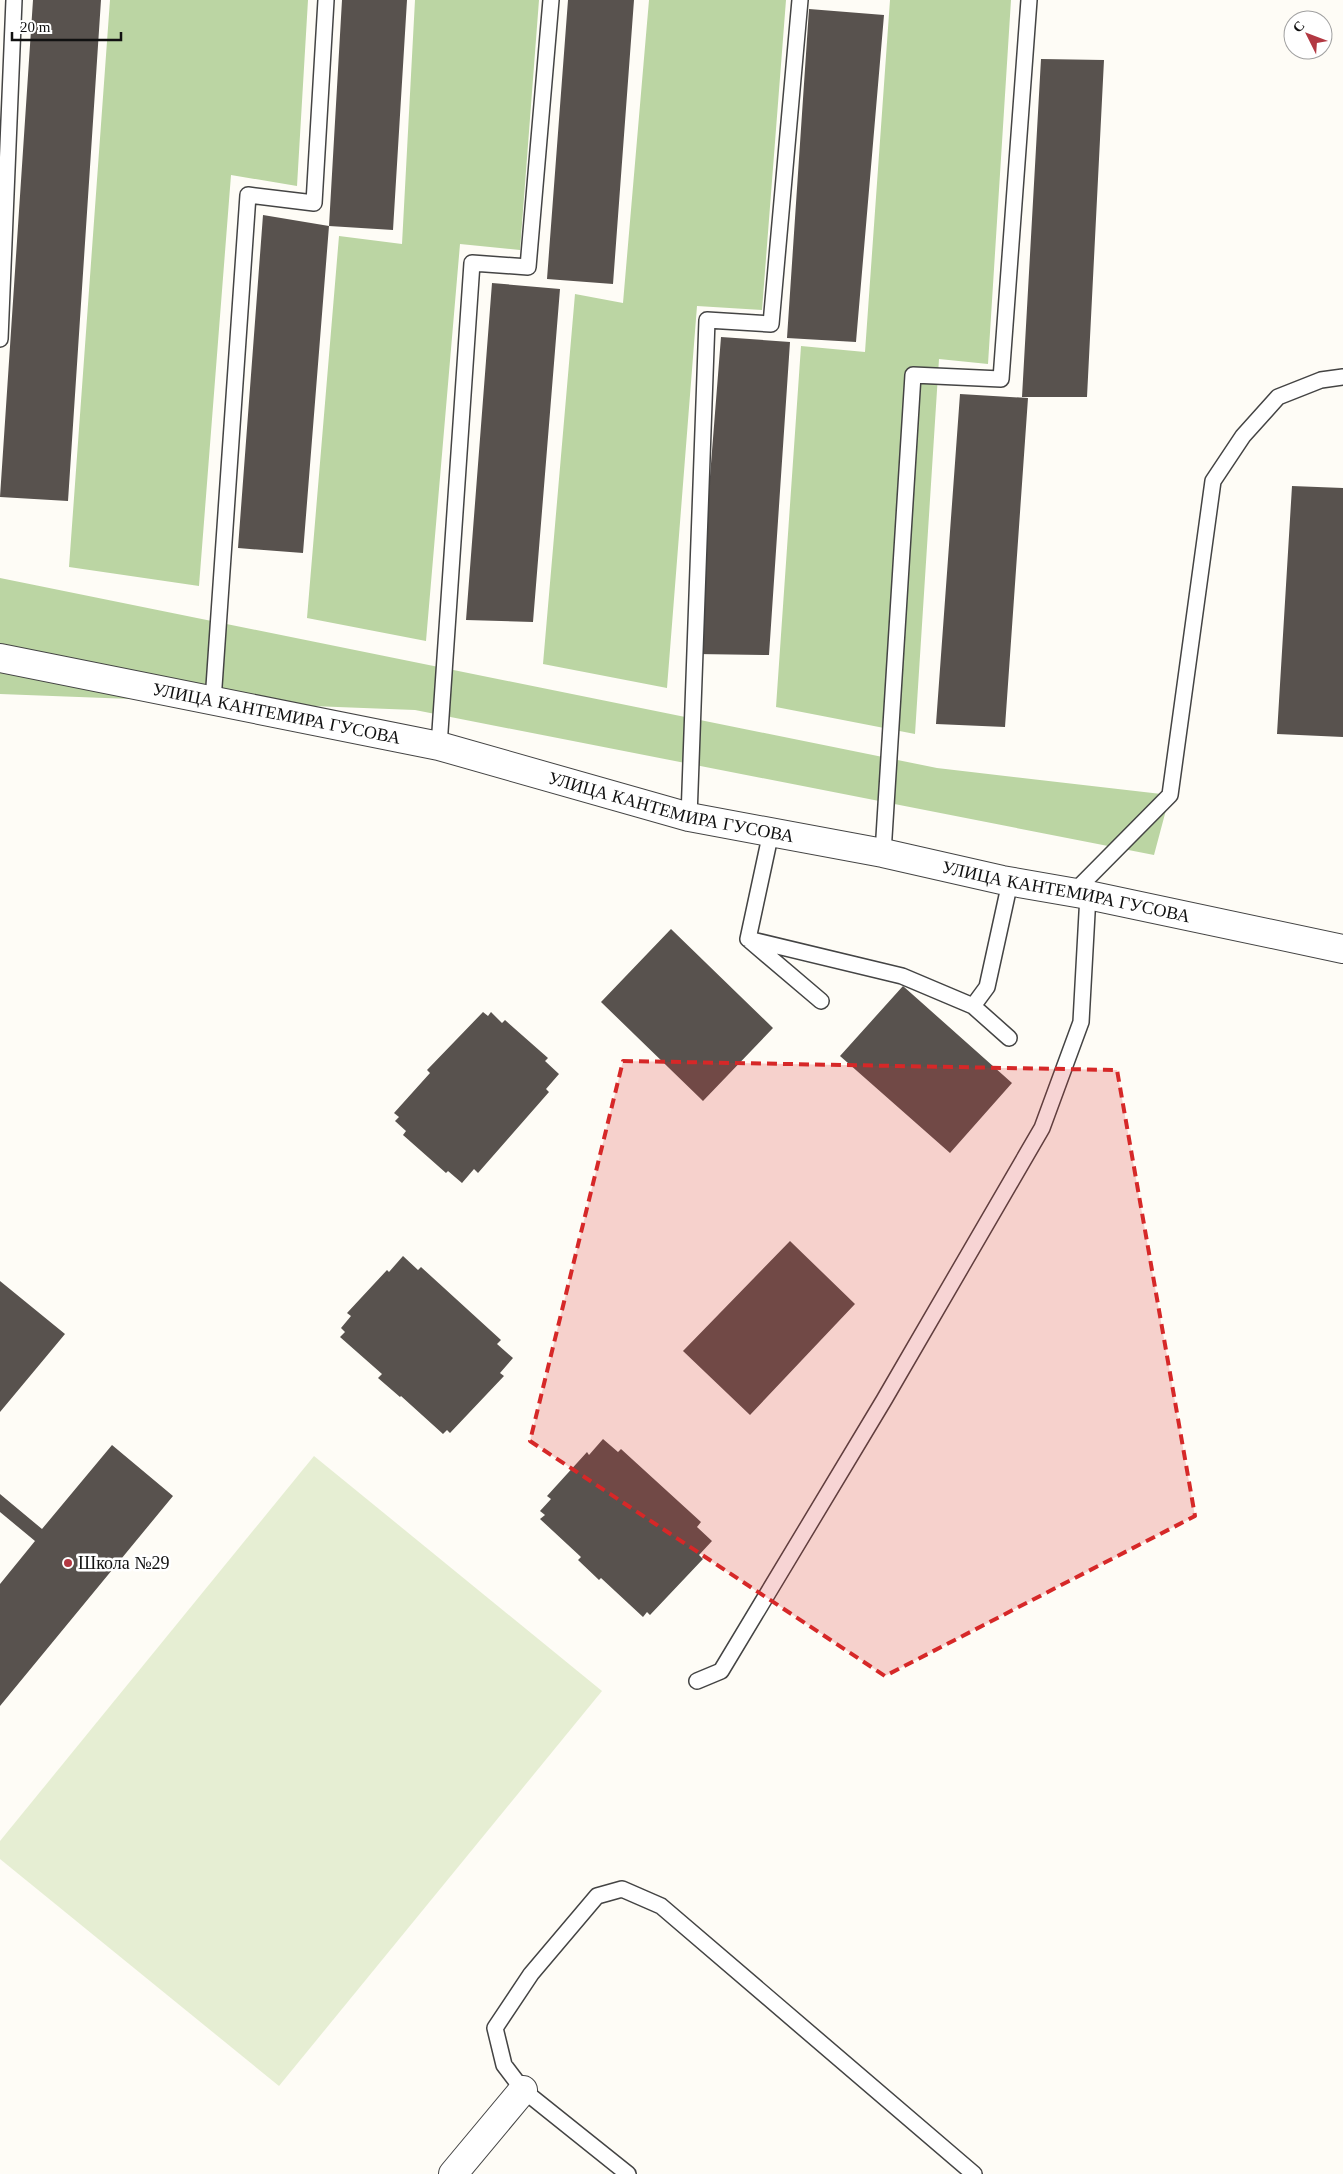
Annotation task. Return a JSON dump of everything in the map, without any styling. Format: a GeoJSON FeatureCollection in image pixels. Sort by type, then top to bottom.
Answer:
{"type":"FeatureCollection","features":[{"type":"Feature","properties":{"kind":"street","name":"УЛИЦА КАНТЕМИРА ГУСОВА"},"geometry":{"type":"LineString","coordinates":[[0,658],[440,746],[690,817],[883,854],[1010,882],[1081,893],[1343,949]]}},
{"type":"Feature","properties":{"kind":"street"},"geometry":{"type":"LineString","coordinates":[[453,2174],[523,2090]]}},
{"type":"Feature","properties":{"kind":"lane"},"geometry":{"type":"LineString","coordinates":[[0,339],[14,0]]}},
{"type":"Feature","properties":{"kind":"lane"},"geometry":{"type":"LineString","coordinates":[[213,701],[248,195],[314,203],[326,0]]}},
{"type":"Feature","properties":{"kind":"lane"},"geometry":{"type":"LineString","coordinates":[[440,746],[472,263],[528,267],[551,0]]}},
{"type":"Feature","properties":{"kind":"lane"},"geometry":{"type":"LineString","coordinates":[[690,817],[707,320],[771,324],[800,0]]}},
{"type":"Feature","properties":{"kind":"lane"},"geometry":{"type":"LineString","coordinates":[[883,854],[913,375],[1001,379],[1029,0]]}},
{"type":"Feature","properties":{"kind":"lane"},"geometry":{"type":"LineString","coordinates":[[697,1681],[721,1671],[884,1400],[1042,1128],[1081,1022],[1081,893],[1170,795],[1213,481],[1243,436],[1278,397],[1321,380],[1343,377]]}},
{"type":"Feature","properties":{"kind":"lane"},"geometry":{"type":"LineString","coordinates":[[748,939],[771,832]]}},
{"type":"Feature","properties":{"kind":"lane"},"geometry":{"type":"LineString","coordinates":[[973,1006],[987,987],[1010,882]]}},
{"type":"Feature","properties":{"kind":"lane"},"geometry":{"type":"LineString","coordinates":[[748,939],[821,1001]]}},
{"type":"Feature","properties":{"kind":"lane"},"geometry":{"type":"LineString","coordinates":[[748,939],[902,976],[973,1006],[1009,1038]]}},
{"type":"Feature","properties":{"kind":"lane"},"geometry":{"type":"LineString","coordinates":[[628,2174],[523,2090],[504,2065],[495,2028],[531,1974],[597,1896],[622,1888],[661,1906],[974,2174]]}},
{"type":"Feature","properties":{"kind":"highlighted area"},"geometry":{"type":"Polygon","coordinates":[[[623,1061],[1117,1070],[1195,1516],[885,1676],[530,1441],[623,1061]]]}},
{"type":"Feature","properties":{"kind":"green space"},"geometry":{"type":"Polygon","coordinates":[[[110,0],[308,0],[297,186],[231,175],[199,586],[69,567],[110,0]]]}},
{"type":"Feature","properties":{"kind":"green space"},"geometry":{"type":"Polygon","coordinates":[[[415,0],[539,0],[520,250],[460,244],[426,641],[307,618],[339,236],[402,244],[415,0]]]}},
{"type":"Feature","properties":{"kind":"green space"},"geometry":{"type":"Polygon","coordinates":[[[649,0],[786,0],[762,310],[697,306],[667,688],[543,664],[575,294],[623,303],[649,0]]]}},
{"type":"Feature","properties":{"kind":"green space"},"geometry":{"type":"Polygon","coordinates":[[[890,0],[1011,0],[988,364],[939,359],[915,734],[776,707],[801,346],[865,352],[890,0]]]}},
{"type":"Feature","properties":{"kind":"green space"},"geometry":{"type":"Polygon","coordinates":[[[0,578],[937,768],[1170,795],[1154,855],[415,710],[0,694],[0,578]]]}},
{"type":"Feature","properties":{"kind":"green space"},"geometry":{"type":"Polygon","coordinates":[[[314,1456],[602,1691],[279,2086],[0,1859],[0,1841],[314,1456]]]}},
{"type":"Feature","properties":{"kind":"building"},"geometry":{"type":"Polygon","coordinates":[[[33,0],[101,0],[68,501],[0,497],[33,0]]]}},
{"type":"Feature","properties":{"kind":"building"},"geometry":{"type":"Polygon","coordinates":[[[342,0],[407,0],[393,230],[329,226],[342,0]]]}},
{"type":"Feature","properties":{"kind":"building"},"geometry":{"type":"Polygon","coordinates":[[[568,0],[634,0],[613,284],[547,279],[568,0]]]}},
{"type":"Feature","properties":{"kind":"building"},"geometry":{"type":"Polygon","coordinates":[[[809,9],[884,15],[856,342],[787,338],[809,9]]]}},
{"type":"Feature","properties":{"kind":"building"},"geometry":{"type":"Polygon","coordinates":[[[1041,59],[1104,60],[1087,397],[1022,397],[1041,59]]]}},
{"type":"Feature","properties":{"kind":"building"},"geometry":{"type":"Polygon","coordinates":[[[263,215],[329,226],[303,553],[238,548],[263,215]]]}},
{"type":"Feature","properties":{"kind":"building"},"geometry":{"type":"Polygon","coordinates":[[[492,283],[560,289],[533,622],[466,620],[492,283]]]}},
{"type":"Feature","properties":{"kind":"building"},"geometry":{"type":"Polygon","coordinates":[[[721,337],[790,342],[769,655],[696,654],[721,337]]]}},
{"type":"Feature","properties":{"kind":"building"},"geometry":{"type":"Polygon","coordinates":[[[960,394],[1028,398],[1005,727],[936,724],[960,394]]]}},
{"type":"Feature","properties":{"kind":"building"},"geometry":{"type":"Polygon","coordinates":[[[1292,486],[1343,488],[1343,737],[1277,734],[1292,486]]]}},
{"type":"Feature","properties":{"kind":"building"},"geometry":{"type":"Polygon","coordinates":[[[671,929],[773,1028],[703,1101],[601,1002],[671,929]]]}},
{"type":"Feature","properties":{"kind":"building"},"geometry":{"type":"Polygon","coordinates":[[[903,986],[1012,1083],[950,1153],[840,1056],[903,986]]]}},
{"type":"Feature","properties":{"kind":"building"},"geometry":{"type":"Polygon","coordinates":[[[483,1012],[488,1016],[491,1012],[502,1023],[505,1020],[548,1058],[545,1061],[559,1074],[546,1089],[549,1092],[478,1173],[474,1169],[462,1183],[448,1171],[446,1173],[403,1135],[406,1131],[395,1121],[399,1117],[394,1113],[430,1073],[427,1070],[483,1012]]]}},
{"type":"Feature","properties":{"kind":"building"},"geometry":{"type":"Polygon","coordinates":[[[790,1241],[855,1304],[750,1415],[683,1351],[790,1241]]]}},
{"type":"Feature","properties":{"kind":"building"},"geometry":{"type":"Polygon","coordinates":[[[403,1256],[418,1270],[421,1267],[501,1340],[497,1344],[513,1358],[500,1373],[504,1376],[450,1433],[447,1430],[443,1434],[378,1378],[382,1374],[340,1337],[345,1332],[341,1328],[351,1316],[347,1313],[387,1270],[389,1272],[403,1256]]]}},
{"type":"Feature","properties":{"kind":"building"},"geometry":{"type":"Polygon","coordinates":[[[0,1281],[65,1334],[0,1412],[0,1281]]]}},
{"type":"Feature","properties":{"kind":"building"},"geometry":{"type":"Polygon","coordinates":[[[603,1439],[618,1452],[621,1449],[701,1522],[697,1527],[712,1541],[699,1555],[703,1559],[650,1615],[647,1612],[643,1617],[601,1578],[599,1580],[578,1560],[581,1557],[540,1519],[545,1515],[540,1511],[551,1499],[547,1496],[587,1452],[589,1455],[603,1439]]]}},
{"type":"Feature","properties":{"kind":"building","name":"Школа №29"},"geometry":{"type":"Polygon","coordinates":[[[112,1445],[173,1496],[0,1706],[0,1584],[35,1541],[0,1512],[0,1494],[42,1529],[112,1445]]]}},
{"type":"Feature","properties":{"kind":"place","name":"Школа №29"},"geometry":{"type":"Point","coordinates":[68,1563]}}]}
